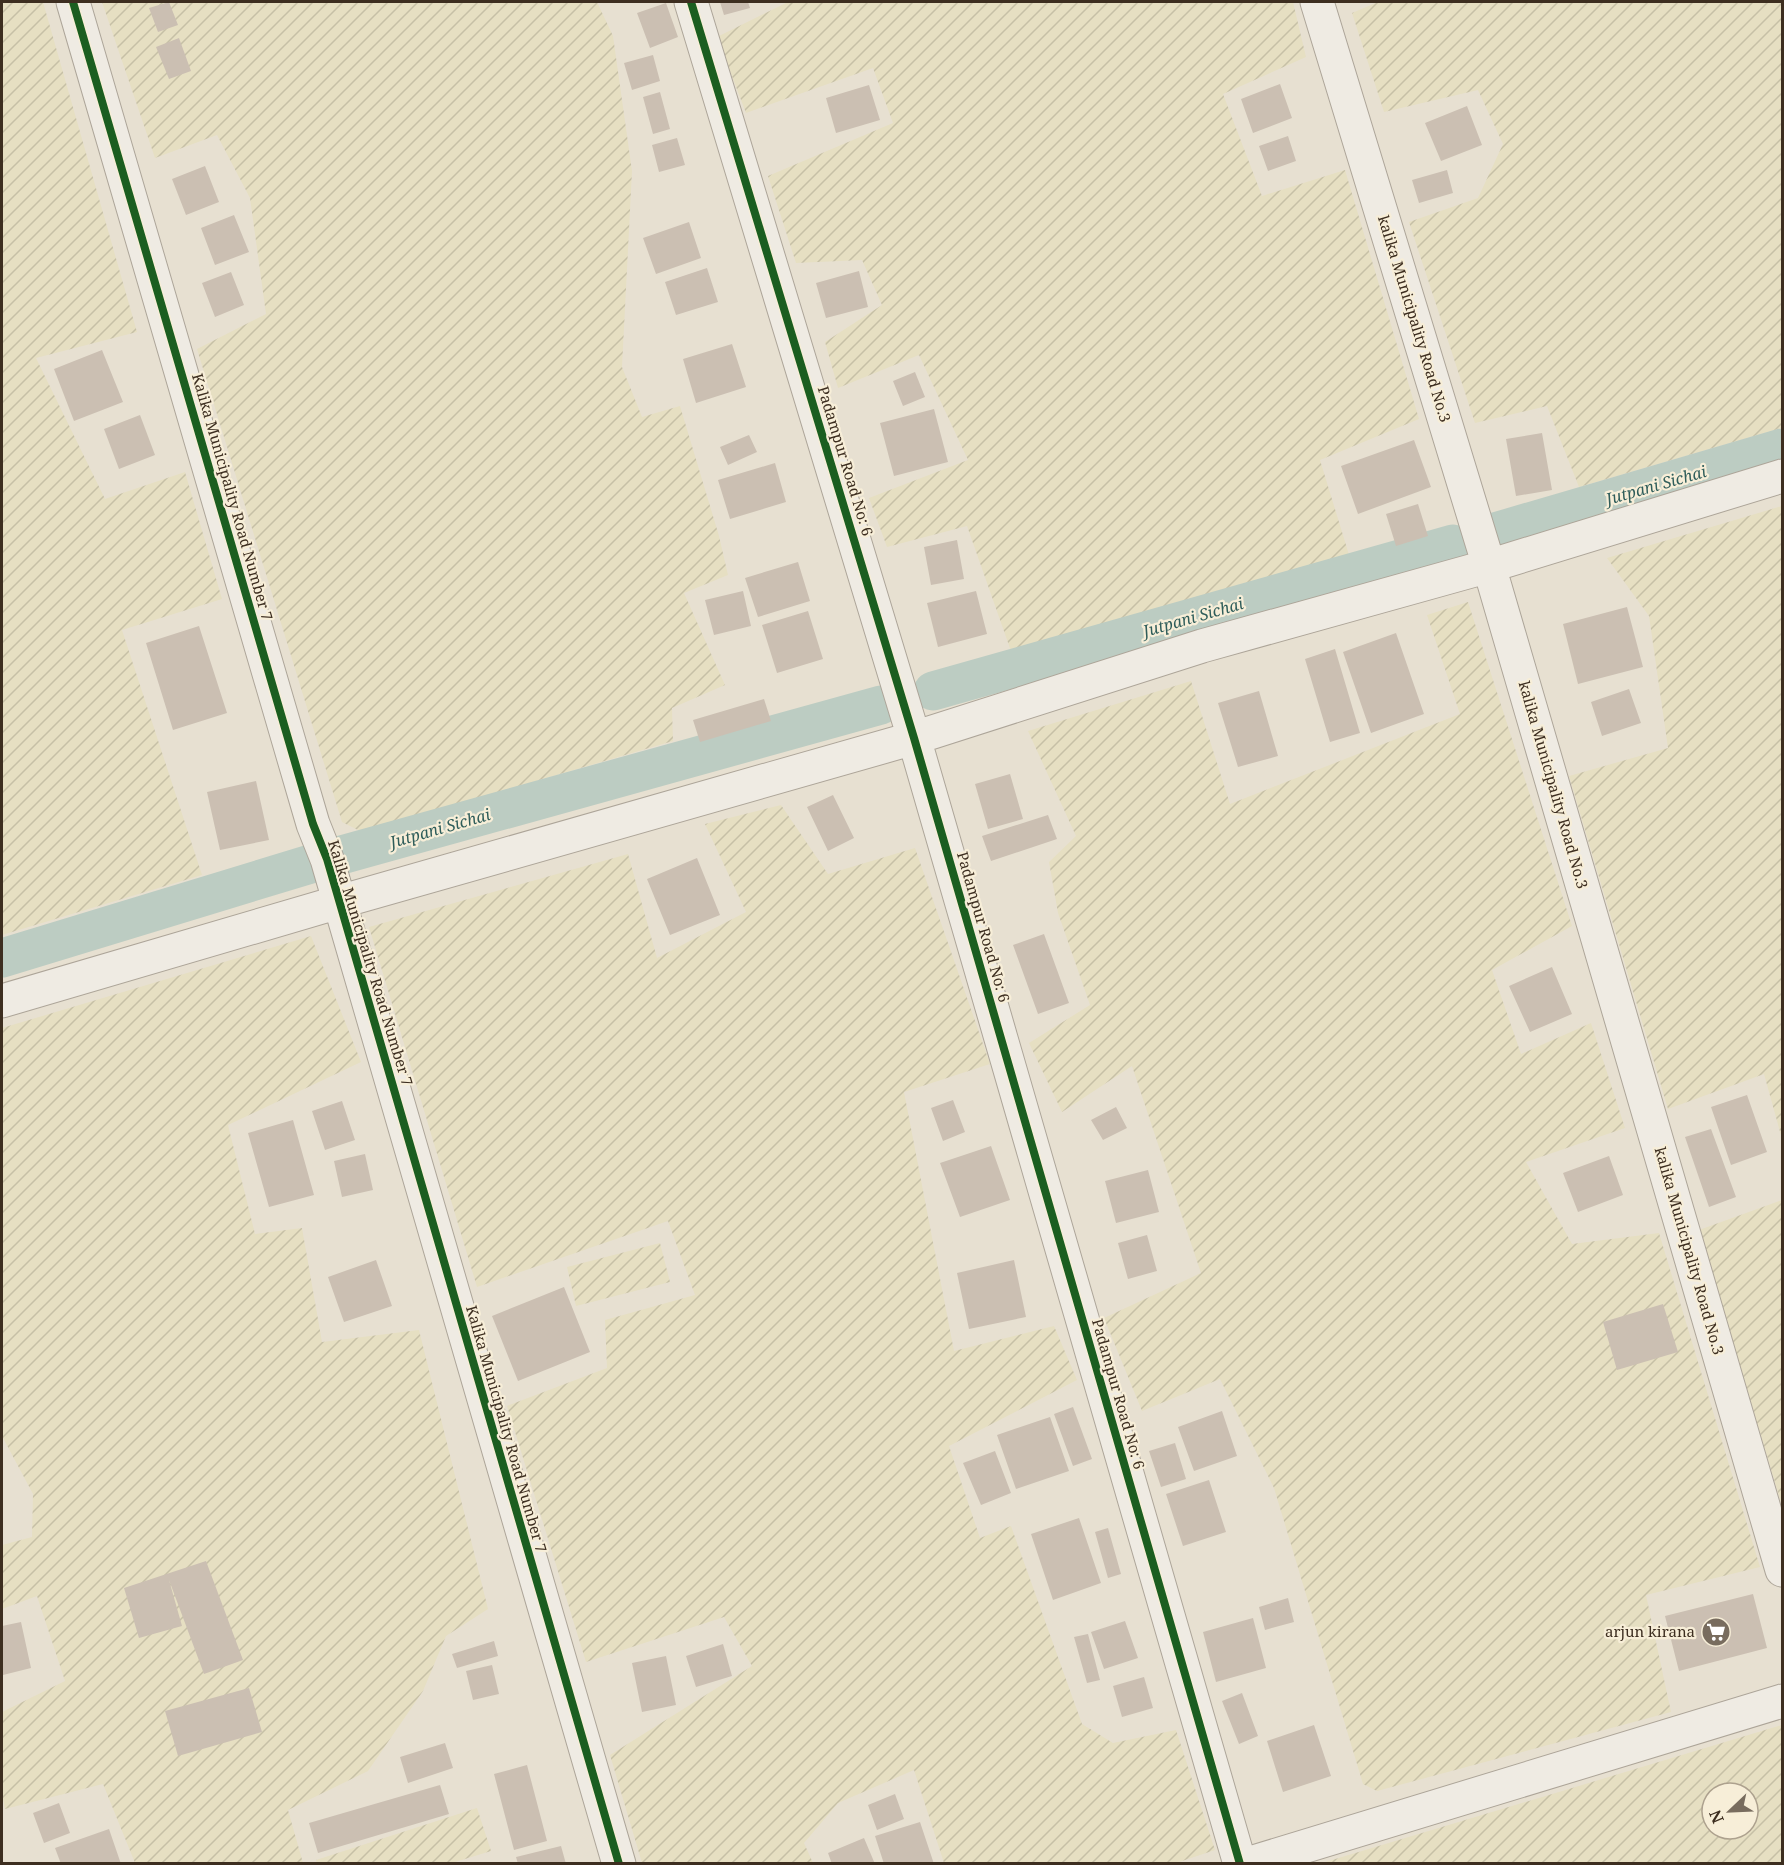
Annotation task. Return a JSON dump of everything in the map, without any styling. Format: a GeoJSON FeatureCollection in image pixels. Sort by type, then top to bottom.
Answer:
{"type":"FeatureCollection","features":[{"type":"Feature","properties":{"kind":"street","name":"Kalika Municipality Road Number 7"},"geometry":{"type":"LineString","coordinates":[[73,2],[310,813],[339,902],[618,1863]]}},
{"type":"Feature","properties":{"kind":"street","name":"Padampur Road No: 6"},"geometry":{"type":"LineString","coordinates":[[691,2],[914,738],[1240,1863]]}},
{"type":"Feature","properties":{"kind":"street","name":"kalika Municipality Road No.3"},"geometry":{"type":"LineString","coordinates":[[1317,2],[1489,566],[1782,1570]]}},
{"type":"Feature","properties":{"kind":"street"},"geometry":{"type":"LineString","coordinates":[[2,1001],[914,738],[1202,646],[1489,566],[1782,476]]}},
{"type":"Feature","properties":{"kind":"street"},"geometry":{"type":"LineString","coordinates":[[1246,1863],[1782,1701]]}},
{"type":"Feature","properties":{"kind":"shaded area"},"geometry":{"type":"Polygon","coordinates":[[[2,2],[43,2],[137,332],[36,358],[105,499],[185,472],[222,599],[122,630],[202,875],[2,935],[2,2]]]}},
{"type":"Feature","properties":{"kind":"shaded area"},"geometry":{"type":"Polygon","coordinates":[[[102,2],[597,2],[613,36],[632,171],[622,367],[642,417],[680,406],[719,536],[728,575],[684,593],[725,685],[672,708],[673,741],[362,832],[342,822],[197,349],[266,314],[250,198],[217,135],[155,158],[102,2]]]}},
{"type":"Feature","properties":{"kind":"shaded area"},"geometry":{"type":"Polygon","coordinates":[[[788,2],[1293,2],[1306,57],[1223,94],[1262,196],[1345,170],[1419,419],[1320,460],[1350,558],[1012,654],[967,526],[887,547],[869,498],[968,460],[919,355],[838,388],[825,342],[882,305],[862,260],[796,263],[768,176],[893,123],[873,68],[746,113],[717,37],[788,2]]]}},
{"type":"Feature","properties":{"kind":"shaded area"},"geometry":{"type":"Polygon","coordinates":[[[1378,2],[1782,2],[1782,428],[1579,487],[1547,406],[1475,423],[1409,222],[1478,198],[1503,144],[1478,90],[1384,112],[1352,13],[1378,2]]]}},
{"type":"Feature","properties":{"kind":"shaded area"},"geometry":{"type":"Polygon","coordinates":[[[1782,506],[1782,1139],[1764,1074],[1668,1109],[1569,776],[1668,748],[1649,616],[1607,558],[1782,506]]]}},
{"type":"Feature","properties":{"kind":"shaded area"},"geometry":{"type":"Polygon","coordinates":[[[1468,602],[1572,926],[1492,970],[1521,1054],[1591,1023],[1625,1128],[1526,1162],[1572,1244],[1659,1233],[1760,1567],[1646,1595],[1671,1712],[1377,1791],[1363,1784],[1274,1488],[1220,1379],[1142,1411],[1104,1318],[1201,1273],[1132,1066],[1062,1112],[1029,1043],[1090,1005],[1058,913],[1049,862],[1076,836],[1028,731],[1191,681],[1230,804],[1460,714],[1427,615],[1468,602]]]}},
{"type":"Feature","properties":{"kind":"shaded area"},"geometry":{"type":"Polygon","coordinates":[[[781,805],[828,874],[915,848],[990,1064],[904,1092],[954,1351],[1054,1326],[1077,1380],[949,1446],[980,1538],[1011,1526],[1082,1724],[1113,1743],[1176,1730],[1215,1850],[1173,1864],[944,1863],[914,1770],[838,1803],[804,1843],[813,1863],[642,1863],[610,1755],[752,1666],[724,1617],[586,1662],[507,1406],[607,1368],[605,1320],[695,1295],[668,1221],[477,1287],[369,927],[628,854],[657,958],[746,912],[705,824],[781,805]]]}},
{"type":"Feature","properties":{"kind":"shaded area"},"geometry":{"type":"Polygon","coordinates":[[[311,936],[361,1062],[228,1125],[255,1234],[302,1228],[322,1342],[419,1330],[488,1609],[446,1636],[423,1691],[368,1771],[288,1810],[303,1863],[135,1863],[103,1784],[5,1809],[2,1794],[2,1712],[65,1681],[37,1596],[2,1609],[2,1545],[32,1537],[33,1494],[2,1436],[2,1028],[311,936]]]}},
{"type":"Feature","properties":{"kind":"shaded area"},"geometry":{"type":"Polygon","coordinates":[[[1782,1200],[1782,1506],[1699,1230],[1782,1200]]]}},
{"type":"Feature","properties":{"kind":"shaded area"},"geometry":{"type":"Polygon","coordinates":[[[660,1243],[670,1282],[576,1306],[567,1267],[660,1243]]]}},
{"type":"Feature","properties":{"kind":"shaded area"},"geometry":{"type":"Polygon","coordinates":[[[1782,1725],[1782,1863],[1322,1863],[1782,1725]]]}},
{"type":"Feature","properties":{"kind":"shaded area"},"geometry":{"type":"Polygon","coordinates":[[[477,1808],[491,1851],[452,1863],[317,1863],[316,1860],[477,1808]]]}},
{"type":"Feature","properties":{"kind":"building"},"geometry":{"type":"Polygon","coordinates":[[[169,2],[178,25],[158,32],[149,8],[169,2]]]}},
{"type":"Feature","properties":{"kind":"building"},"geometry":{"type":"Polygon","coordinates":[[[720,2],[748,2],[750,8],[724,15],[720,2]]]}},
{"type":"Feature","properties":{"kind":"building"},"geometry":{"type":"Polygon","coordinates":[[[666,3],[678,37],[650,48],[637,13],[666,3]]]}},
{"type":"Feature","properties":{"kind":"building"},"geometry":{"type":"Polygon","coordinates":[[[179,38],[191,71],[169,79],[156,47],[179,38]]]}},
{"type":"Feature","properties":{"kind":"building"},"geometry":{"type":"Polygon","coordinates":[[[653,55],[660,81],[632,90],[624,63],[653,55]]]}},
{"type":"Feature","properties":{"kind":"building"},"geometry":{"type":"Polygon","coordinates":[[[1280,84],[1292,118],[1253,133],[1241,99],[1280,84]]]}},
{"type":"Feature","properties":{"kind":"building"},"geometry":{"type":"Polygon","coordinates":[[[869,85],[880,120],[836,133],[826,98],[869,85]]]}},
{"type":"Feature","properties":{"kind":"building"},"geometry":{"type":"Polygon","coordinates":[[[660,92],[670,129],[653,134],[643,97],[660,92]]]}},
{"type":"Feature","properties":{"kind":"building"},"geometry":{"type":"Polygon","coordinates":[[[1467,106],[1482,145],[1441,161],[1425,123],[1467,106]]]}},
{"type":"Feature","properties":{"kind":"building"},"geometry":{"type":"Polygon","coordinates":[[[1288,136],[1296,161],[1268,171],[1259,146],[1288,136]]]}},
{"type":"Feature","properties":{"kind":"building"},"geometry":{"type":"Polygon","coordinates":[[[677,138],[685,165],[659,172],[652,145],[677,138]]]}},
{"type":"Feature","properties":{"kind":"building"},"geometry":{"type":"Polygon","coordinates":[[[205,166],[219,202],[186,215],[172,179],[205,166]]]}},
{"type":"Feature","properties":{"kind":"building"},"geometry":{"type":"Polygon","coordinates":[[[1447,170],[1453,193],[1419,203],[1412,180],[1447,170]]]}},
{"type":"Feature","properties":{"kind":"building"},"geometry":{"type":"Polygon","coordinates":[[[234,215],[249,252],[215,265],[201,228],[234,215]]]}},
{"type":"Feature","properties":{"kind":"building"},"geometry":{"type":"Polygon","coordinates":[[[689,222],[701,258],[656,274],[643,238],[689,222]]]}},
{"type":"Feature","properties":{"kind":"building"},"geometry":{"type":"Polygon","coordinates":[[[707,268],[718,302],[676,315],[665,282],[707,268]]]}},
{"type":"Feature","properties":{"kind":"building"},"geometry":{"type":"Polygon","coordinates":[[[859,271],[868,307],[826,318],[816,283],[859,271]]]}},
{"type":"Feature","properties":{"kind":"building"},"geometry":{"type":"Polygon","coordinates":[[[231,272],[244,305],[215,317],[202,283],[231,272]]]}},
{"type":"Feature","properties":{"kind":"building"},"geometry":{"type":"Polygon","coordinates":[[[732,344],[746,387],[696,403],[683,359],[732,344]]]}},
{"type":"Feature","properties":{"kind":"building"},"geometry":{"type":"Polygon","coordinates":[[[102,350],[123,402],[74,421],[54,369],[102,350]]]}},
{"type":"Feature","properties":{"kind":"building"},"geometry":{"type":"Polygon","coordinates":[[[915,372],[925,397],[903,406],[893,381],[915,372]]]}},
{"type":"Feature","properties":{"kind":"building"},"geometry":{"type":"Polygon","coordinates":[[[934,409],[948,462],[894,476],[880,423],[934,409]]]}},
{"type":"Feature","properties":{"kind":"building"},"geometry":{"type":"Polygon","coordinates":[[[140,415],[155,455],[119,469],[104,429],[140,415]]]}},
{"type":"Feature","properties":{"kind":"building"},"geometry":{"type":"Polygon","coordinates":[[[1542,433],[1552,490],[1516,496],[1506,439],[1542,433]]]}},
{"type":"Feature","properties":{"kind":"building"},"geometry":{"type":"Polygon","coordinates":[[[749,435],[757,452],[728,465],[720,447],[749,435]]]}},
{"type":"Feature","properties":{"kind":"building"},"geometry":{"type":"Polygon","coordinates":[[[1414,440],[1431,487],[1358,514],[1341,466],[1414,440]]]}},
{"type":"Feature","properties":{"kind":"building"},"geometry":{"type":"Polygon","coordinates":[[[775,463],[786,502],[730,519],[718,480],[775,463]]]}},
{"type":"Feature","properties":{"kind":"building"},"geometry":{"type":"Polygon","coordinates":[[[1418,504],[1428,536],[1396,546],[1386,514],[1418,504]]]}},
{"type":"Feature","properties":{"kind":"building"},"geometry":{"type":"Polygon","coordinates":[[[957,540],[964,579],[931,585],[924,547],[957,540]]]}},
{"type":"Feature","properties":{"kind":"building"},"geometry":{"type":"Polygon","coordinates":[[[798,562],[810,601],[758,617],[745,578],[798,562]]]}},
{"type":"Feature","properties":{"kind":"building"},"geometry":{"type":"Polygon","coordinates":[[[743,591],[751,626],[714,635],[705,600],[743,591]]]}},
{"type":"Feature","properties":{"kind":"building"},"geometry":{"type":"Polygon","coordinates":[[[976,591],[987,634],[938,647],[927,603],[976,591]]]}},
{"type":"Feature","properties":{"kind":"building"},"geometry":{"type":"Polygon","coordinates":[[[1627,607],[1643,667],[1578,684],[1563,624],[1627,607]]]}},
{"type":"Feature","properties":{"kind":"building"},"geometry":{"type":"Polygon","coordinates":[[[808,611],[823,659],[777,673],[762,625],[808,611]]]}},
{"type":"Feature","properties":{"kind":"building"},"geometry":{"type":"Polygon","coordinates":[[[199,626],[227,713],[173,730],[146,643],[199,626]]]}},
{"type":"Feature","properties":{"kind":"building"},"geometry":{"type":"Polygon","coordinates":[[[1396,633],[1424,714],[1371,733],[1343,652],[1396,633]]]}},
{"type":"Feature","properties":{"kind":"building"},"geometry":{"type":"Polygon","coordinates":[[[1335,649],[1360,733],[1330,742],[1305,659],[1335,649]]]}},
{"type":"Feature","properties":{"kind":"building"},"geometry":{"type":"Polygon","coordinates":[[[1629,689],[1641,723],[1602,736],[1591,702],[1629,689]]]}},
{"type":"Feature","properties":{"kind":"building"},"geometry":{"type":"Polygon","coordinates":[[[1259,691],[1278,756],[1238,767],[1218,703],[1259,691]]]}},
{"type":"Feature","properties":{"kind":"building"},"geometry":{"type":"Polygon","coordinates":[[[764,699],[771,721],[700,742],[693,720],[764,699]]]}},
{"type":"Feature","properties":{"kind":"building"},"geometry":{"type":"Polygon","coordinates":[[[1010,774],[1023,819],[988,829],[975,784],[1010,774]]]}},
{"type":"Feature","properties":{"kind":"building"},"geometry":{"type":"Polygon","coordinates":[[[256,781],[269,840],[220,850],[207,792],[256,781]]]}},
{"type":"Feature","properties":{"kind":"building"},"geometry":{"type":"Polygon","coordinates":[[[833,795],[854,838],[828,851],[807,807],[833,795]]]}},
{"type":"Feature","properties":{"kind":"building"},"geometry":{"type":"Polygon","coordinates":[[[1048,815],[1057,839],[991,861],[982,836],[1048,815]]]}},
{"type":"Feature","properties":{"kind":"building"},"geometry":{"type":"Polygon","coordinates":[[[697,858],[720,915],[670,935],[647,879],[697,858]]]}},
{"type":"Feature","properties":{"kind":"building"},"geometry":{"type":"Polygon","coordinates":[[[1044,934],[1069,1003],[1038,1014],[1013,945],[1044,934]]]}},
{"type":"Feature","properties":{"kind":"building"},"geometry":{"type":"Polygon","coordinates":[[[1552,967],[1572,1014],[1530,1032],[1509,986],[1552,967]]]}},
{"type":"Feature","properties":{"kind":"building"},"geometry":{"type":"Polygon","coordinates":[[[1747,1095],[1767,1152],[1731,1165],[1711,1107],[1747,1095]]]}},
{"type":"Feature","properties":{"kind":"building"},"geometry":{"type":"Polygon","coordinates":[[[953,1100],[965,1132],[943,1141],[931,1108],[953,1100]]]}},
{"type":"Feature","properties":{"kind":"building"},"geometry":{"type":"Polygon","coordinates":[[[342,1101],[355,1140],[325,1150],[312,1111],[342,1101]]]}},
{"type":"Feature","properties":{"kind":"building"},"geometry":{"type":"Polygon","coordinates":[[[1116,1107],[1127,1128],[1103,1140],[1091,1120],[1116,1107]]]}},
{"type":"Feature","properties":{"kind":"building"},"geometry":{"type":"Polygon","coordinates":[[[293,1120],[314,1195],[269,1207],[248,1133],[293,1120]]]}},
{"type":"Feature","properties":{"kind":"building"},"geometry":{"type":"Polygon","coordinates":[[[1711,1129],[1736,1197],[1709,1207],[1685,1137],[1711,1129]]]}},
{"type":"Feature","properties":{"kind":"building"},"geometry":{"type":"Polygon","coordinates":[[[991,1146],[1010,1200],[960,1217],[940,1163],[991,1146]]]}},
{"type":"Feature","properties":{"kind":"building"},"geometry":{"type":"Polygon","coordinates":[[[365,1154],[373,1190],[342,1197],[334,1161],[365,1154]]]}},
{"type":"Feature","properties":{"kind":"building"},"geometry":{"type":"Polygon","coordinates":[[[1609,1156],[1623,1195],[1578,1212],[1563,1173],[1609,1156]]]}},
{"type":"Feature","properties":{"kind":"building"},"geometry":{"type":"Polygon","coordinates":[[[1148,1170],[1159,1212],[1116,1223],[1105,1181],[1148,1170]]]}},
{"type":"Feature","properties":{"kind":"building"},"geometry":{"type":"Polygon","coordinates":[[[1147,1235],[1157,1271],[1128,1279],[1118,1243],[1147,1235]]]}},
{"type":"Feature","properties":{"kind":"building"},"geometry":{"type":"Polygon","coordinates":[[[376,1260],[392,1306],[344,1322],[328,1277],[376,1260]]]}},
{"type":"Feature","properties":{"kind":"building"},"geometry":{"type":"Polygon","coordinates":[[[1014,1260],[1026,1317],[969,1329],[957,1273],[1014,1260]]]}},
{"type":"Feature","properties":{"kind":"building"},"geometry":{"type":"Polygon","coordinates":[[[564,1287],[590,1352],[518,1381],[492,1316],[564,1287]]]}},
{"type":"Feature","properties":{"kind":"building"},"geometry":{"type":"Polygon","coordinates":[[[1663,1304],[1678,1352],[1617,1370],[1603,1322],[1663,1304]]]}},
{"type":"Feature","properties":{"kind":"building"},"geometry":{"type":"Polygon","coordinates":[[[1073,1407],[1092,1459],[1073,1466],[1054,1414],[1073,1407]]]}},
{"type":"Feature","properties":{"kind":"building"},"geometry":{"type":"Polygon","coordinates":[[[1222,1411],[1237,1456],[1194,1471],[1178,1427],[1222,1411]]]}},
{"type":"Feature","properties":{"kind":"building"},"geometry":{"type":"Polygon","coordinates":[[[1050,1417],[1069,1471],[1016,1489],[997,1435],[1050,1417]]]}},
{"type":"Feature","properties":{"kind":"building"},"geometry":{"type":"Polygon","coordinates":[[[1175,1443],[1186,1479],[1161,1487],[1149,1451],[1175,1443]]]}},
{"type":"Feature","properties":{"kind":"building"},"geometry":{"type":"Polygon","coordinates":[[[995,1451],[1011,1493],[981,1505],[963,1463],[995,1451]]]}},
{"type":"Feature","properties":{"kind":"building"},"geometry":{"type":"Polygon","coordinates":[[[1209,1480],[1226,1532],[1183,1546],[1166,1494],[1209,1480]]]}},
{"type":"Feature","properties":{"kind":"building"},"geometry":{"type":"Polygon","coordinates":[[[1079,1518],[1101,1583],[1053,1600],[1031,1534],[1079,1518]]]}},
{"type":"Feature","properties":{"kind":"building"},"geometry":{"type":"Polygon","coordinates":[[[1108,1528],[1121,1574],[1108,1578],[1095,1532],[1108,1528]]]}},
{"type":"Feature","properties":{"kind":"building"},"geometry":{"type":"Polygon","coordinates":[[[206,1561],[243,1660],[204,1674],[169,1580],[182,1626],[139,1638],[124,1588],[206,1561]]]}},
{"type":"Feature","properties":{"kind":"building","name":"arjun kirana"},"geometry":{"type":"Polygon","coordinates":[[[1753,1594],[1767,1648],[1679,1671],[1665,1616],[1753,1594]]]}},
{"type":"Feature","properties":{"kind":"building"},"geometry":{"type":"Polygon","coordinates":[[[1288,1598],[1294,1622],[1265,1630],[1259,1607],[1288,1598]]]}},
{"type":"Feature","properties":{"kind":"building"},"geometry":{"type":"Polygon","coordinates":[[[1253,1618],[1266,1668],[1216,1682],[1203,1632],[1253,1618]]]}},
{"type":"Feature","properties":{"kind":"building"},"geometry":{"type":"Polygon","coordinates":[[[1125,1621],[1138,1658],[1104,1669],[1091,1632],[1125,1621]]]}},
{"type":"Feature","properties":{"kind":"building"},"geometry":{"type":"Polygon","coordinates":[[[21,1622],[31,1668],[3,1675],[2,1626],[21,1622]]]}},
{"type":"Feature","properties":{"kind":"building"},"geometry":{"type":"Polygon","coordinates":[[[1088,1634],[1100,1680],[1087,1683],[1074,1637],[1088,1634]]]}},
{"type":"Feature","properties":{"kind":"building"},"geometry":{"type":"Polygon","coordinates":[[[494,1641],[498,1656],[457,1668],[452,1654],[494,1641]]]}},
{"type":"Feature","properties":{"kind":"building"},"geometry":{"type":"Polygon","coordinates":[[[723,1644],[732,1676],[696,1687],[686,1656],[723,1644]]]}},
{"type":"Feature","properties":{"kind":"building"},"geometry":{"type":"Polygon","coordinates":[[[666,1656],[676,1705],[642,1712],[632,1663],[666,1656]]]}},
{"type":"Feature","properties":{"kind":"building"},"geometry":{"type":"Polygon","coordinates":[[[492,1665],[499,1694],[473,1700],[466,1671],[492,1665]]]}},
{"type":"Feature","properties":{"kind":"building"},"geometry":{"type":"Polygon","coordinates":[[[1144,1677],[1153,1708],[1122,1717],[1113,1686],[1144,1677]]]}},
{"type":"Feature","properties":{"kind":"building"},"geometry":{"type":"Polygon","coordinates":[[[249,1688],[262,1732],[178,1756],[165,1711],[249,1688]]]}},
{"type":"Feature","properties":{"kind":"building"},"geometry":{"type":"Polygon","coordinates":[[[1242,1693],[1258,1736],[1239,1744],[1222,1701],[1242,1693]]]}},
{"type":"Feature","properties":{"kind":"building"},"geometry":{"type":"Polygon","coordinates":[[[1314,1725],[1331,1776],[1283,1792],[1267,1741],[1314,1725]]]}},
{"type":"Feature","properties":{"kind":"building"},"geometry":{"type":"Polygon","coordinates":[[[445,1743],[453,1768],[408,1783],[400,1757],[445,1743]]]}},
{"type":"Feature","properties":{"kind":"building"},"geometry":{"type":"Polygon","coordinates":[[[527,1765],[547,1841],[514,1850],[494,1774],[527,1765]]]}},
{"type":"Feature","properties":{"kind":"building"},"geometry":{"type":"Polygon","coordinates":[[[440,1785],[449,1814],[318,1853],[309,1823],[440,1785]]]}},
{"type":"Feature","properties":{"kind":"building"},"geometry":{"type":"Polygon","coordinates":[[[895,1794],[904,1819],[877,1830],[868,1805],[895,1794]]]}},
{"type":"Feature","properties":{"kind":"building"},"geometry":{"type":"Polygon","coordinates":[[[59,1803],[70,1833],[44,1843],[33,1813],[59,1803]]]}},
{"type":"Feature","properties":{"kind":"building"},"geometry":{"type":"Polygon","coordinates":[[[920,1822],[934,1864],[884,1864],[875,1836],[920,1822]]]}},
{"type":"Feature","properties":{"kind":"building"},"geometry":{"type":"Polygon","coordinates":[[[109,1829],[121,1864],[61,1864],[55,1848],[109,1829]]]}},
{"type":"Feature","properties":{"kind":"building"},"geometry":{"type":"Polygon","coordinates":[[[864,1838],[875,1864],[832,1864],[828,1853],[864,1838]]]}},
{"type":"Feature","properties":{"kind":"building"},"geometry":{"type":"Polygon","coordinates":[[[561,1846],[566,1864],[518,1864],[516,1857],[561,1846]]]}},
{"type":"Feature","properties":{"kind":"waterway","name":"Jutpani Sichai"},"geometry":{"type":"LineString","coordinates":[[1495,532],[1782,448]]}},
{"type":"Feature","properties":{"kind":"waterway","name":"Jutpani Sichai"},"geometry":{"type":"LineString","coordinates":[[933,691],[1453,544]]}},
{"type":"Feature","properties":{"kind":"waterway","name":"Jutpani Sichai"},"geometry":{"type":"LineString","coordinates":[[2,958],[327,859],[881,705]]}},
{"type":"Feature","properties":{"kind":"cycle path"},"geometry":{"type":"LineString","coordinates":[[73,2],[313,824],[327,859],[619,1864]]}},
{"type":"Feature","properties":{"kind":"cycle path"},"geometry":{"type":"LineString","coordinates":[[691,2],[914,738],[1240,1864]]}},
{"type":"Feature","properties":{"kind":"place","name":"arjun kirana"},"geometry":{"type":"Point","coordinates":[1716,1632]}}]}
